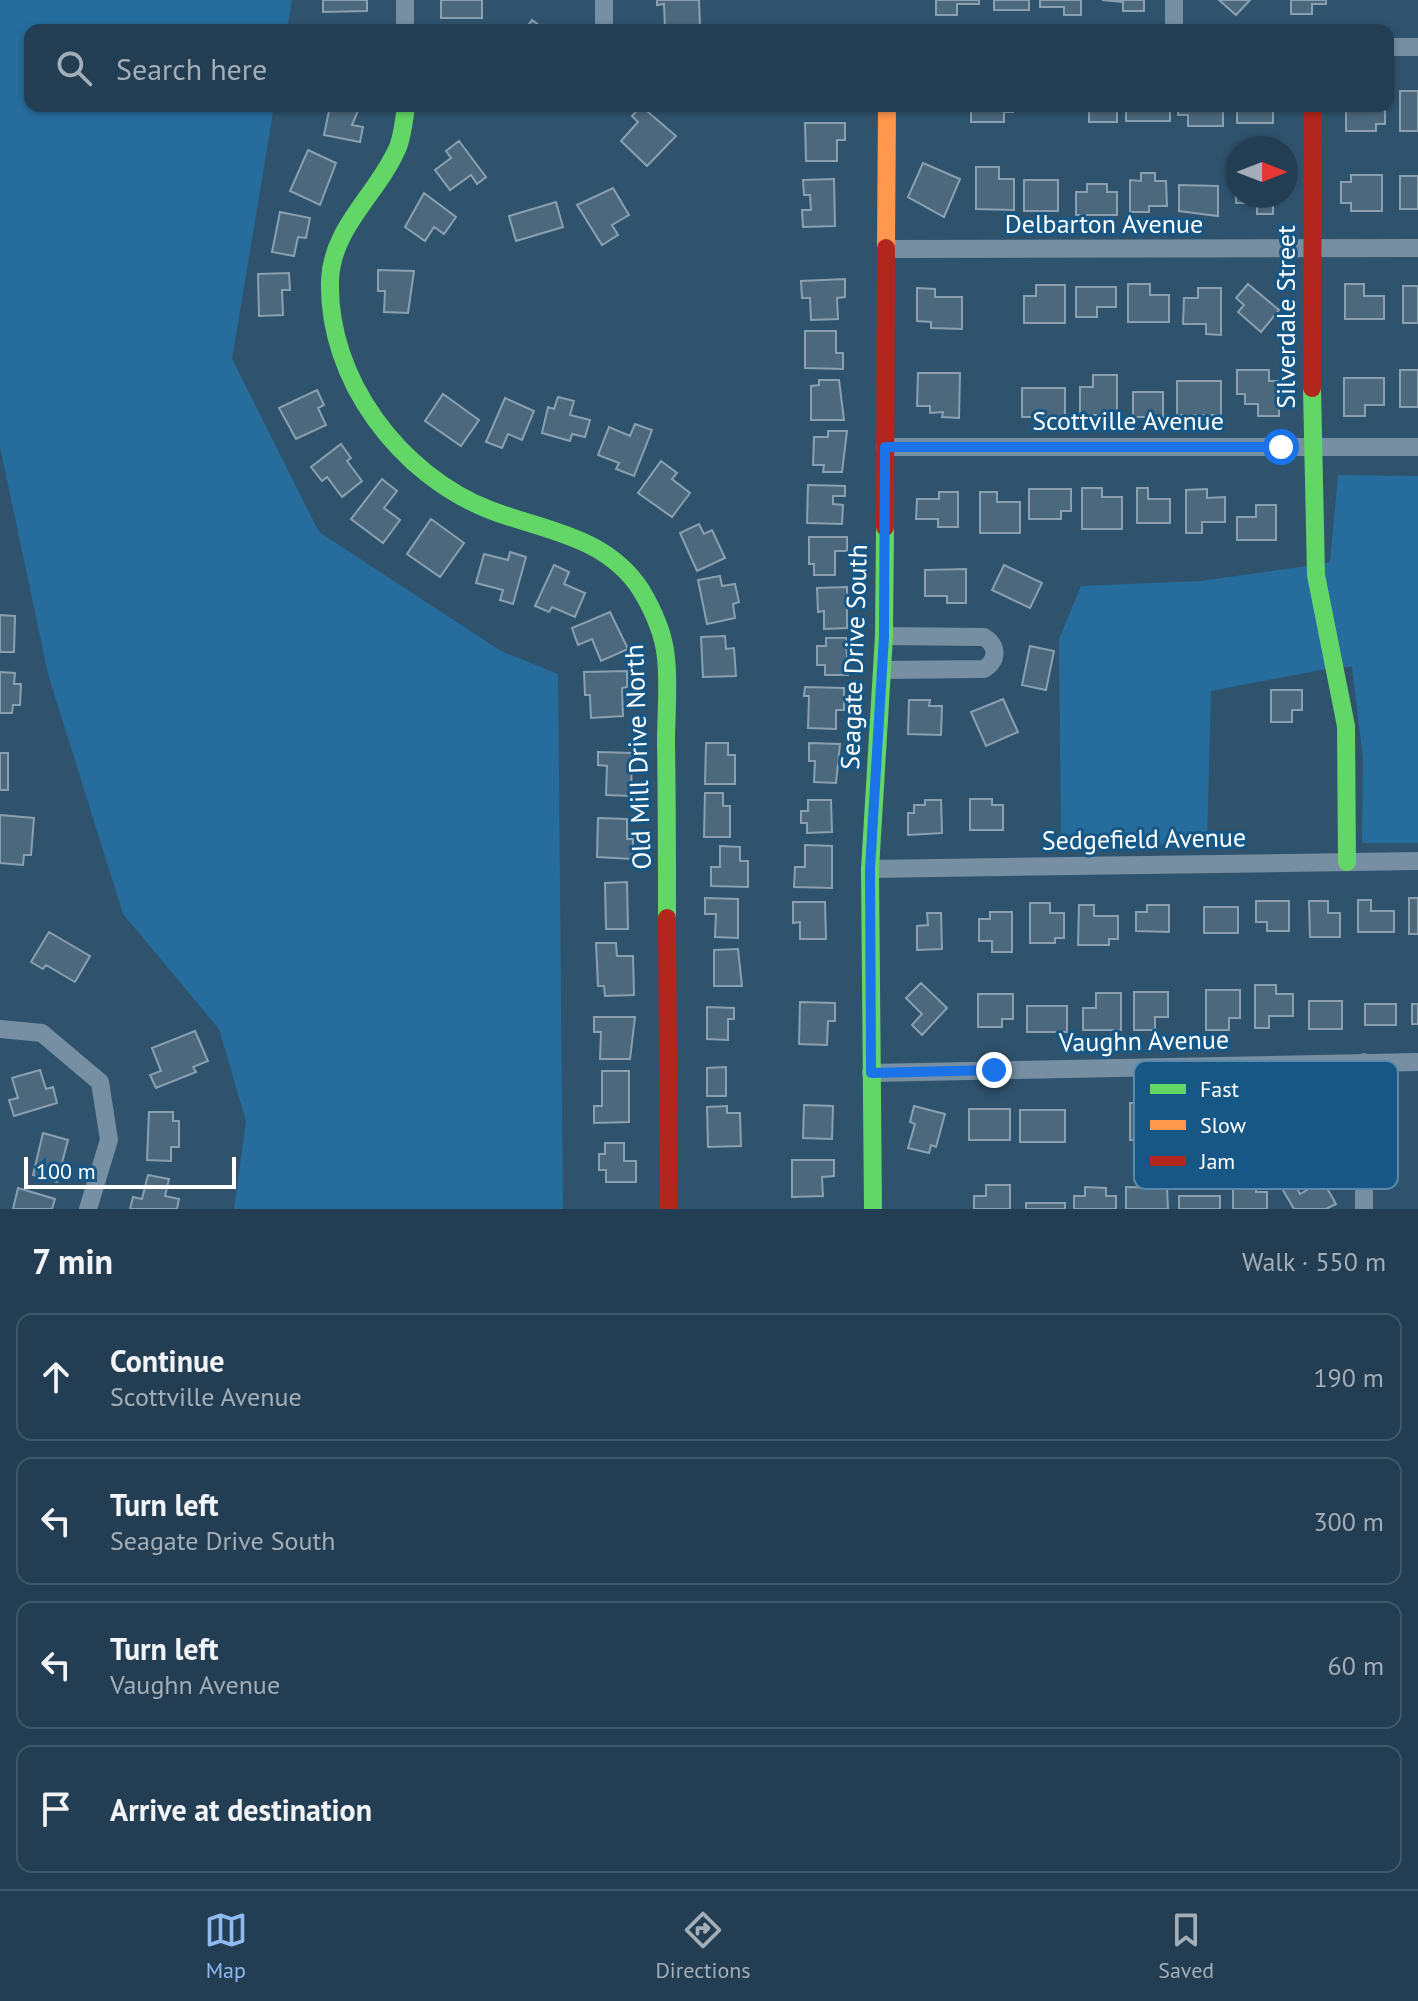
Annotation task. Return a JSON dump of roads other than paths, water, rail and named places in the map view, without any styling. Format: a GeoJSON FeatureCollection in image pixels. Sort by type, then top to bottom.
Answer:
{"type":"FeatureCollection","features":[{"type":"Feature","properties":{"kind":"street"},"geometry":{"type":"LineString","coordinates":[[405,0],[405,24]]}},
{"type":"Feature","properties":{"kind":"street"},"geometry":{"type":"LineString","coordinates":[[604,0],[604,24]]}},
{"type":"Feature","properties":{"kind":"street"},"geometry":{"type":"LineString","coordinates":[[1174,0],[1174,24]]}},
{"type":"Feature","properties":{"kind":"street"},"geometry":{"type":"LineString","coordinates":[[1394,47],[1418,47]]}},
{"type":"Feature","properties":{"kind":"street","name":"Old Mill Drive North"},"geometry":{"type":"LineString","coordinates":[[405,112],[396,152],[342,232],[332,263],[332,315],[348,372],[378,425],[417,465],[474,503],[578,538],[606,553],[636,581],[659,627],[666,657],[669,1209]]}},
{"type":"Feature","properties":{"kind":"street","name":"Seagate Drive South"},"geometry":{"type":"LineString","coordinates":[[873,1209],[870,869],[884,636],[887,112]]}},
{"type":"Feature","properties":{"kind":"street","name":"Silverdale Street"},"geometry":{"type":"LineString","coordinates":[[1313,112],[1312,447],[1316,575],[1346,726],[1347,862]]}},
{"type":"Feature","properties":{"kind":"street","name":"Delbarton Avenue"},"geometry":{"type":"LineString","coordinates":[[886,249],[1418,248]]}},
{"type":"Feature","properties":{"kind":"street","name":"Scottville Avenue"},"geometry":{"type":"LineString","coordinates":[[885,447],[1418,447]]}},
{"type":"Feature","properties":{"kind":"street"},"geometry":{"type":"LineString","coordinates":[[882,670],[984,669],[991,665],[995,652],[994,645],[984,637],[884,636]]}},
{"type":"Feature","properties":{"kind":"street","name":"Sedgefield Avenue"},"geometry":{"type":"LineString","coordinates":[[870,869],[1418,861]]}},
{"type":"Feature","properties":{"kind":"street"},"geometry":{"type":"LineString","coordinates":[[0,1029],[42,1033],[100,1082],[109,1140],[88,1209]]}},
{"type":"Feature","properties":{"kind":"street","name":"Vaughn Avenue"},"geometry":{"type":"LineString","coordinates":[[871,1073],[1134,1067]]}}]}
